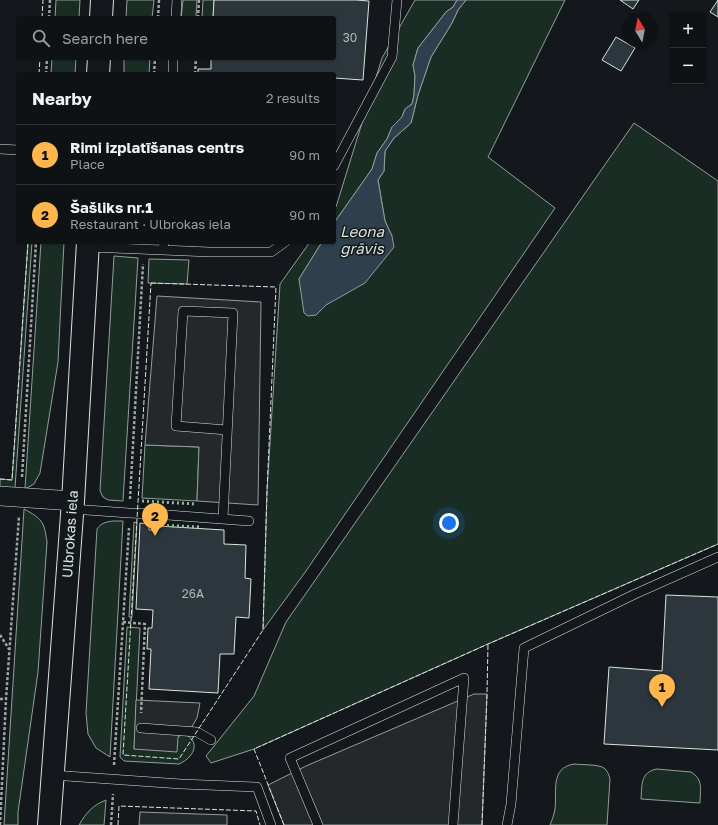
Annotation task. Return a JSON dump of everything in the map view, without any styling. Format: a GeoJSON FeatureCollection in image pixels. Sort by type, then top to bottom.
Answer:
{"type":"FeatureCollection","features":[{"type":"Feature","properties":{"kind":"main road"},"geometry":{"type":"LineString","coordinates":[[101,16],[102,0]]}},
{"type":"Feature","properties":{"kind":"main road"},"geometry":{"type":"LineString","coordinates":[[98,72],[99,60]]}},
{"type":"Feature","properties":{"kind":"main road","name":"Ulbrokas iela"},"geometry":{"type":"LineString","coordinates":[[49,825],[73,505],[88,245]]}},
{"type":"Feature","properties":{"kind":"street"},"geometry":{"type":"LineString","coordinates":[[0,496],[73,505]]}},
{"type":"Feature","properties":{"kind":"lane"},"geometry":{"type":"LineString","coordinates":[[176,0],[176,16]]}},
{"type":"Feature","properties":{"kind":"lane"},"geometry":{"type":"LineString","coordinates":[[336,162],[392,57],[397,0]]}},
{"type":"Feature","properties":{"kind":"lane"},"geometry":{"type":"LineString","coordinates":[[173,60],[173,72]]}},
{"type":"Feature","properties":{"kind":"lane"},"geometry":{"type":"LineString","coordinates":[[0,149],[16,150]]}},
{"type":"Feature","properties":{"kind":"lane"},"geometry":{"type":"LineString","coordinates":[[88,245],[144,250],[164,246],[209,252],[271,252],[282,244]]}},
{"type":"Feature","properties":{"kind":"lane"},"geometry":{"type":"LineString","coordinates":[[224,519],[233,313],[183,310],[176,426],[227,430]]}},
{"type":"Feature","properties":{"kind":"lane"},"geometry":{"type":"LineString","coordinates":[[73,505],[130,513],[249,521]]}},
{"type":"Feature","properties":{"kind":"lane"},"geometry":{"type":"LineString","coordinates":[[507,825],[511,804],[524,648],[635,594],[718,556]]}},
{"type":"Feature","properties":{"kind":"lane"},"geometry":{"type":"LineString","coordinates":[[318,825],[290,758],[464,678],[453,825]]}},
{"type":"Feature","properties":{"kind":"lane"},"geometry":{"type":"LineString","coordinates":[[141,728],[197,732],[211,740]]}},
{"type":"Feature","properties":{"kind":"lane"},"geometry":{"type":"LineString","coordinates":[[52,775],[257,788],[271,825]]}},
{"type":"Feature","properties":{"kind":"path"},"geometry":{"type":"LineString","coordinates":[[49,16],[50,0]]}},
{"type":"Feature","properties":{"kind":"path"},"geometry":{"type":"LineString","coordinates":[[158,16],[159,0]]}},
{"type":"Feature","properties":{"kind":"path"},"geometry":{"type":"LineString","coordinates":[[198,16],[199,0]]}},
{"type":"Feature","properties":{"kind":"path"},"geometry":{"type":"LineString","coordinates":[[46,72],[47,60]]}},
{"type":"Feature","properties":{"kind":"path"},"geometry":{"type":"LineString","coordinates":[[154,72],[155,60]]}},
{"type":"Feature","properties":{"kind":"path"},"geometry":{"type":"LineString","coordinates":[[195,72],[196,60]]}},
{"type":"Feature","properties":{"kind":"path"},"geometry":{"type":"LineString","coordinates":[[0,825],[6,699],[21,498],[36,244]]}},
{"type":"Feature","properties":{"kind":"path"},"geometry":{"type":"LineString","coordinates":[[111,825],[144,250]]}},
{"type":"Feature","properties":{"kind":"path"},"geometry":{"type":"LineString","coordinates":[[123,622],[145,624],[141,728]]}},
{"type":"Feature","properties":{"kind":"path"},"geometry":{"type":"LineString","coordinates":[[0,635],[10,650]]}},
{"type":"Feature","properties":{"kind":"path"},"geometry":{"type":"LineString","coordinates":[[0,699],[6,699]]}},
{"type":"Feature","properties":{"kind":"green space"},"geometry":{"type":"Polygon","coordinates":[[[56,0],[80,0],[79,16],[55,16],[56,0]]]}},
{"type":"Feature","properties":{"kind":"green space"},"geometry":{"type":"Polygon","coordinates":[[[127,0],[154,0],[152,16],[126,16],[127,0]]]}},
{"type":"Feature","properties":{"kind":"green space"},"geometry":{"type":"Polygon","coordinates":[[[183,0],[197,0],[196,16],[181,16],[183,0]]]}},
{"type":"Feature","properties":{"kind":"green space"},"geometry":{"type":"Polygon","coordinates":[[[203,0],[214,0],[213,16],[202,16],[203,0]]]}},
{"type":"Feature","properties":{"kind":"green space"},"geometry":{"type":"Polygon","coordinates":[[[415,0],[457,0],[453,7],[446,12],[418,48],[413,65],[415,76],[412,104],[405,109],[402,117],[392,127],[387,139],[377,153],[372,169],[336,220],[336,207],[382,58],[415,0]]]}},
{"type":"Feature","properties":{"kind":"green space"},"geometry":{"type":"Polygon","coordinates":[[[466,0],[565,0],[488,157],[555,208],[306,571],[263,630],[267,491],[280,284],[309,244],[321,244],[299,279],[316,315],[392,236],[385,221],[378,180],[384,171],[385,151],[394,138],[411,123],[418,95],[431,57],[452,23],[458,10],[466,0]]]}},
{"type":"Feature","properties":{"kind":"green space"},"geometry":{"type":"Polygon","coordinates":[[[52,60],[76,60],[75,72],[51,72],[52,60]]]}},
{"type":"Feature","properties":{"kind":"green space"},"geometry":{"type":"Polygon","coordinates":[[[124,60],[150,60],[149,72],[124,72],[124,60]]]}},
{"type":"Feature","properties":{"kind":"green space"},"geometry":{"type":"Polygon","coordinates":[[[634,123],[718,181],[718,544],[488,644],[254,749],[211,763],[206,756],[254,696],[286,622],[634,123]]]}},
{"type":"Feature","properties":{"kind":"green space"},"geometry":{"type":"Polygon","coordinates":[[[28,244],[32,244],[15,488],[0,489],[0,479],[12,480],[28,244]]]}},
{"type":"Feature","properties":{"kind":"green space"},"geometry":{"type":"Polygon","coordinates":[[[41,244],[64,244],[58,362],[40,473],[34,484],[25,489],[41,244]]]}},
{"type":"Feature","properties":{"kind":"green space"},"geometry":{"type":"Polygon","coordinates":[[[114,256],[138,258],[123,501],[108,500],[103,497],[100,491],[114,256]]]}},
{"type":"Feature","properties":{"kind":"green space"},"geometry":{"type":"Polygon","coordinates":[[[149,259],[189,260],[187,284],[148,283],[149,259]]]}},
{"type":"Feature","properties":{"kind":"green space"},"geometry":{"type":"Polygon","coordinates":[[[145,445],[199,447],[197,501],[142,498],[145,445]]]}},
{"type":"Feature","properties":{"kind":"green space"},"geometry":{"type":"Polygon","coordinates":[[[24,509],[35,515],[41,521],[45,529],[47,542],[38,672],[18,812],[18,825],[4,825],[24,509]]]}},
{"type":"Feature","properties":{"kind":"green space"},"geometry":{"type":"Polygon","coordinates":[[[123,521],[110,757],[96,748],[88,734],[86,713],[97,529],[104,523],[123,521]]]}},
{"type":"Feature","properties":{"kind":"green space"},"geometry":{"type":"Polygon","coordinates":[[[134,522],[137,523],[132,617],[129,617],[134,522]]]}},
{"type":"Feature","properties":{"kind":"green space"},"geometry":{"type":"Polygon","coordinates":[[[127,627],[140,628],[134,749],[178,737],[182,734],[186,735],[194,742],[194,749],[185,761],[179,764],[124,761],[120,757],[127,627]]]}},
{"type":"Feature","properties":{"kind":"green space"},"geometry":{"type":"Polygon","coordinates":[[[574,764],[594,765],[605,769],[608,773],[610,779],[607,825],[550,825],[555,809],[556,781],[558,775],[566,766],[574,764]]]}},
{"type":"Feature","properties":{"kind":"green space"},"geometry":{"type":"Polygon","coordinates":[[[657,769],[691,772],[695,775],[700,782],[700,803],[641,799],[642,785],[645,776],[647,773],[657,769]]]}},
{"type":"Feature","properties":{"kind":"green space"},"geometry":{"type":"Polygon","coordinates":[[[106,800],[104,825],[79,825],[90,810],[97,804],[106,800]]]}},
{"type":"Feature","properties":{"kind":"shaded area"},"geometry":{"type":"Polygon","coordinates":[[[157,296],[261,302],[258,505],[197,501],[199,447],[145,445],[157,296]]]}},
{"type":"Feature","properties":{"kind":"shaded area"},"geometry":{"type":"Polygon","coordinates":[[[474,694],[487,694],[482,825],[284,825],[268,785],[306,766],[474,694]]]}},
{"type":"Feature","properties":{"kind":"shaded area"},"geometry":{"type":"Polygon","coordinates":[[[136,700],[200,703],[197,718],[187,735],[182,734],[178,737],[177,752],[134,749],[136,700]]]}},
{"type":"Feature","properties":{"kind":"shaded area"},"geometry":{"type":"Polygon","coordinates":[[[140,812],[227,815],[227,825],[139,825],[140,812]]]}},
{"type":"Feature","properties":{"kind":"water","name":"Leona grāvis"},"geometry":{"type":"Polygon","coordinates":[[[457,0],[466,0],[458,10],[452,23],[431,57],[418,95],[411,123],[394,138],[385,151],[384,171],[378,180],[385,221],[392,236],[394,247],[365,283],[326,305],[316,315],[308,316],[304,313],[299,279],[321,244],[336,244],[336,220],[372,169],[377,153],[387,139],[392,127],[402,117],[405,109],[412,104],[415,76],[413,65],[418,48],[446,12],[453,7],[457,0]]]}},
{"type":"Feature","properties":{"kind":"building"},"geometry":{"type":"Polygon","coordinates":[[[214,0],[369,1],[363,80],[336,78],[336,72],[198,72],[198,69],[211,69],[211,60],[336,60],[336,16],[213,16],[214,0]]]}},
{"type":"Feature","properties":{"kind":"building"},"geometry":{"type":"Polygon","coordinates":[[[620,0],[639,0],[633,9],[620,0]]]}},
{"type":"Feature","properties":{"kind":"building"},"geometry":{"type":"Polygon","coordinates":[[[718,0],[718,17],[710,12],[718,0]]]}},
{"type":"Feature","properties":{"kind":"building"},"geometry":{"type":"Polygon","coordinates":[[[616,37],[622,40],[622,48],[635,48],[621,71],[602,60],[616,37]]]}},
{"type":"Feature","properties":{"kind":"building"},"geometry":{"type":"Polygon","coordinates":[[[140,523],[149,524],[149,530],[157,531],[158,526],[224,530],[224,544],[246,545],[245,578],[251,579],[249,618],[236,617],[234,654],[220,654],[218,693],[149,689],[151,649],[147,649],[148,628],[152,628],[153,610],[136,609],[140,523]]]}},
{"type":"Feature","properties":{"kind":"building"},"geometry":{"type":"Polygon","coordinates":[[[666,595],[718,597],[718,750],[604,744],[609,667],[662,671],[666,595]]]}},
{"type":"Feature","properties":{"kind":"hedge"},"geometry":{"type":"LineString","coordinates":[[142,501],[196,504]]}},
{"type":"Feature","properties":{"kind":"hedge"},"geometry":{"type":"LineString","coordinates":[[157,530],[157,525],[200,527]]}},
{"type":"Feature","properties":{"kind":"fence"},"geometry":{"type":"LineString","coordinates":[[42,16],[43,0]]}},
{"type":"Feature","properties":{"kind":"fence"},"geometry":{"type":"LineString","coordinates":[[39,72],[40,60]]}},
{"type":"Feature","properties":{"kind":"fence"},"geometry":{"type":"LineString","coordinates":[[0,479],[12,480],[28,244]]}},
{"type":"Feature","properties":{"kind":"fence"},"geometry":{"type":"LineString","coordinates":[[151,283],[276,287],[267,491],[263,630],[179,759],[123,755],[151,283]]}},
{"type":"Feature","properties":{"kind":"fence"},"geometry":{"type":"LineString","coordinates":[[284,825],[254,749],[488,644],[718,544]]}},
{"type":"Feature","properties":{"kind":"fence"},"geometry":{"type":"LineString","coordinates":[[482,825],[488,644]]}},
{"type":"Feature","properties":{"kind":"fence"},"geometry":{"type":"LineString","coordinates":[[118,825],[119,806],[256,811],[260,825]]}},
{"type":"Feature","properties":{"kind":"place","name":"Šašliks nr.1"},"geometry":{"type":"Point","coordinates":[155,536]}},
{"type":"Feature","properties":{"kind":"place","name":"Rimi izplatīšanas centrs"},"geometry":{"type":"Point","coordinates":[662,707]}}]}
